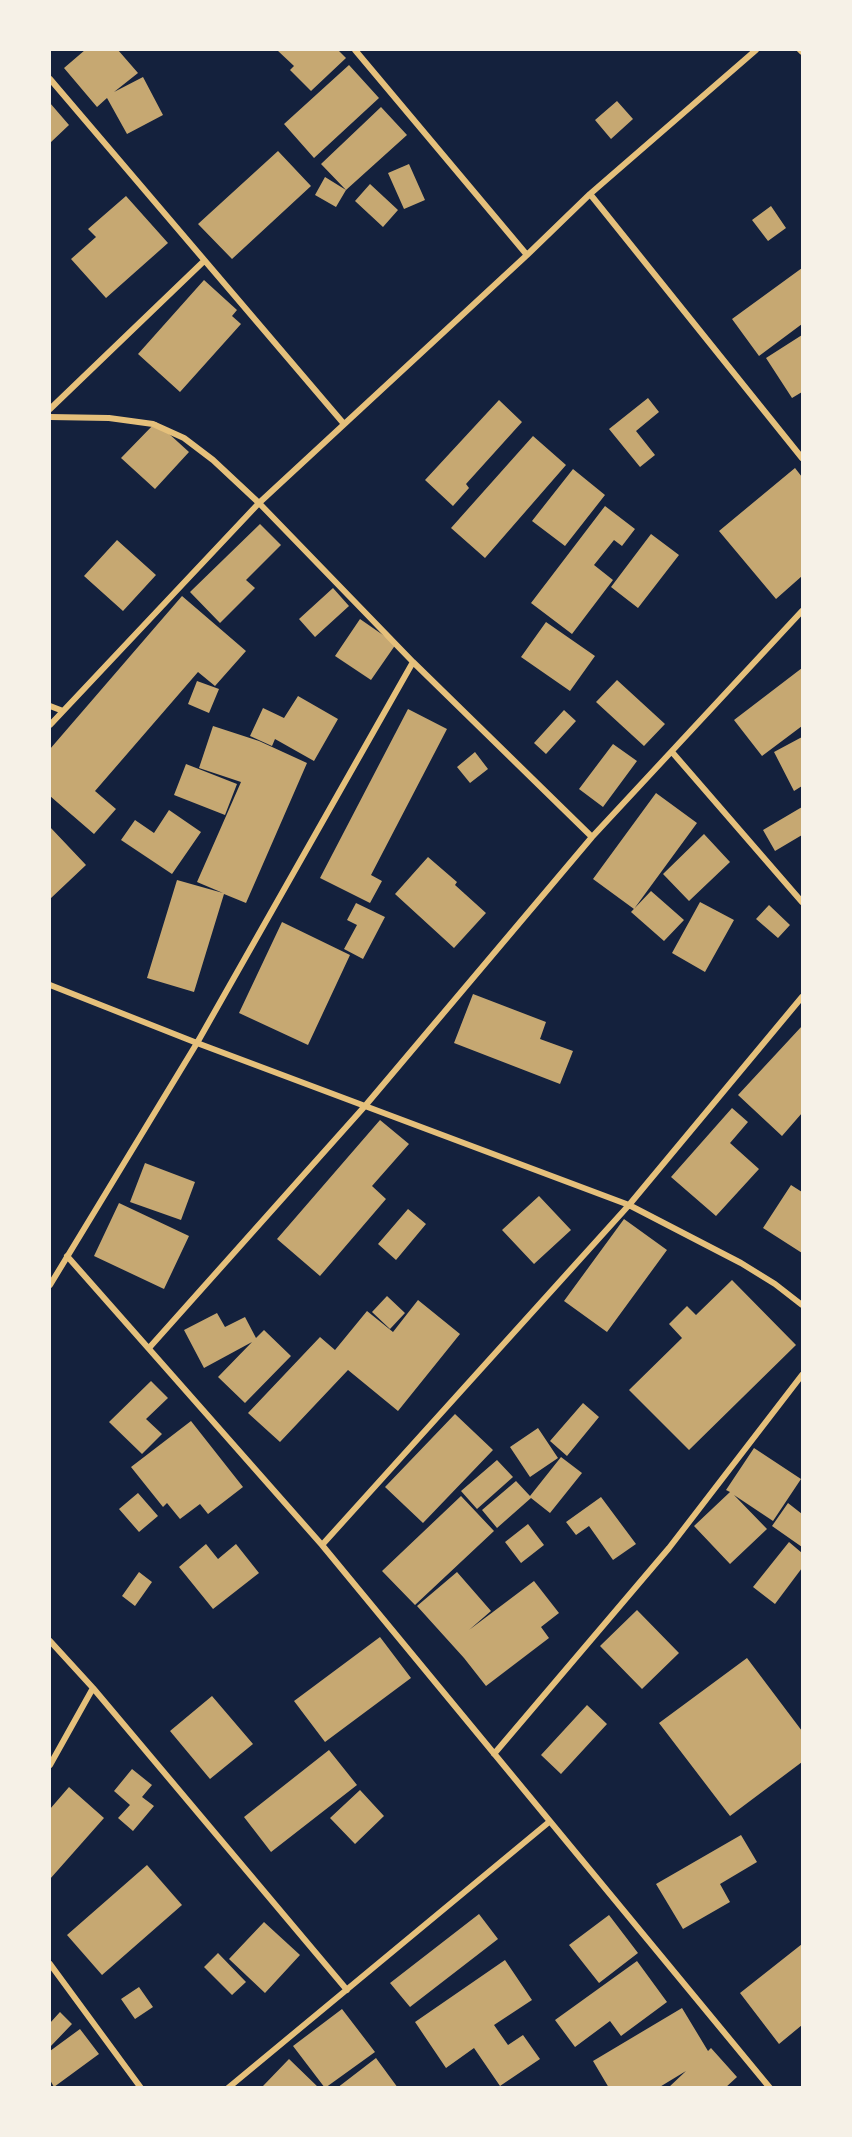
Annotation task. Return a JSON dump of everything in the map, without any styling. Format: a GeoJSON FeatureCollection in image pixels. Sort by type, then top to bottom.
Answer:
{"type":"FeatureCollection","features":[{"type":"Feature","properties":{"kind":"street"},"geometry":{"type":"LineString","coordinates":[[355,50],[527,255]]}},
{"type":"Feature","properties":{"kind":"street"},"geometry":{"type":"LineString","coordinates":[[50,725],[260,503],[590,194],[756,50]]}},
{"type":"Feature","properties":{"kind":"street"},"geometry":{"type":"LineString","coordinates":[[50,79],[344,424]]}},
{"type":"Feature","properties":{"kind":"street"},"geometry":{"type":"LineString","coordinates":[[590,194],[802,458]]}},
{"type":"Feature","properties":{"kind":"street"},"geometry":{"type":"LineString","coordinates":[[50,409],[204,261]]}},
{"type":"Feature","properties":{"kind":"street"},"geometry":{"type":"LineString","coordinates":[[50,417],[109,418],[153,424],[184,438],[213,460],[260,503],[413,662],[592,837]]}},
{"type":"Feature","properties":{"kind":"street"},"geometry":{"type":"LineString","coordinates":[[148,1348],[365,1106],[592,837],[802,611]]}},
{"type":"Feature","properties":{"kind":"street"},"geometry":{"type":"LineString","coordinates":[[50,1286],[196,1043],[413,662]]}},
{"type":"Feature","properties":{"kind":"street"},"geometry":{"type":"LineString","coordinates":[[50,706],[63,711]]}},
{"type":"Feature","properties":{"kind":"street"},"geometry":{"type":"LineString","coordinates":[[672,752],[802,902]]}},
{"type":"Feature","properties":{"kind":"street"},"geometry":{"type":"LineString","coordinates":[[50,985],[196,1043],[629,1205],[741,1263],[775,1284],[802,1305]]}},
{"type":"Feature","properties":{"kind":"street"},"geometry":{"type":"LineString","coordinates":[[322,1545],[629,1205],[802,997]]}},
{"type":"Feature","properties":{"kind":"street"},"geometry":{"type":"LineString","coordinates":[[68,1256],[322,1545],[770,2088]]}},
{"type":"Feature","properties":{"kind":"street"},"geometry":{"type":"LineString","coordinates":[[494,1754],[669,1548],[802,1375]]}},
{"type":"Feature","properties":{"kind":"street"},"geometry":{"type":"LineString","coordinates":[[50,1641],[93,1688],[347,1990]]}},
{"type":"Feature","properties":{"kind":"street"},"geometry":{"type":"LineString","coordinates":[[50,1765],[93,1688]]}},
{"type":"Feature","properties":{"kind":"street"},"geometry":{"type":"LineString","coordinates":[[228,2088],[549,1822]]}},
{"type":"Feature","properties":{"kind":"street"},"geometry":{"type":"LineString","coordinates":[[50,1964],[141,2088]]}},
{"type":"Feature","properties":{"kind":"building"},"geometry":{"type":"Polygon","coordinates":[[[85,50],[118,50],[138,73],[114,92],[143,77],[163,115],[127,134],[107,98],[97,107],[64,68],[85,50]]]}},
{"type":"Feature","properties":{"kind":"building"},"geometry":{"type":"Polygon","coordinates":[[[277,50],[338,50],[346,58],[311,91],[290,70],[294,66],[277,50]]]}},
{"type":"Feature","properties":{"kind":"building"},"geometry":{"type":"Polygon","coordinates":[[[349,65],[379,98],[314,158],[284,124],[349,65]]]}},
{"type":"Feature","properties":{"kind":"building"},"geometry":{"type":"Polygon","coordinates":[[[617,101],[633,119],[611,139],[595,120],[617,101]]]}},
{"type":"Feature","properties":{"kind":"building"},"geometry":{"type":"Polygon","coordinates":[[[50,103],[69,125],[50,143],[50,103]]]}},
{"type":"Feature","properties":{"kind":"building"},"geometry":{"type":"Polygon","coordinates":[[[381,107],[407,135],[346,190],[321,164],[381,107]]]}},
{"type":"Feature","properties":{"kind":"building"},"geometry":{"type":"Polygon","coordinates":[[[278,151],[311,186],[232,259],[198,224],[278,151]]]}},
{"type":"Feature","properties":{"kind":"building"},"geometry":{"type":"Polygon","coordinates":[[[409,164],[425,200],[404,209],[388,173],[409,164]]]}},
{"type":"Feature","properties":{"kind":"building"},"geometry":{"type":"Polygon","coordinates":[[[325,177],[346,190],[336,207],[315,195],[325,177]]]}},
{"type":"Feature","properties":{"kind":"building"},"geometry":{"type":"Polygon","coordinates":[[[370,184],[398,210],[383,227],[355,201],[370,184]]]}},
{"type":"Feature","properties":{"kind":"building"},"geometry":{"type":"Polygon","coordinates":[[[126,196],[168,243],[106,298],[71,259],[96,237],[88,229],[126,196]]]}},
{"type":"Feature","properties":{"kind":"building"},"geometry":{"type":"Polygon","coordinates":[[[771,206],[786,228],[768,241],[752,220],[771,206]]]}},
{"type":"Feature","properties":{"kind":"building"},"geometry":{"type":"Polygon","coordinates":[[[802,268],[802,324],[759,356],[732,319],[802,268]]]}},
{"type":"Feature","properties":{"kind":"building"},"geometry":{"type":"Polygon","coordinates":[[[204,280],[237,310],[232,316],[241,324],[180,392],[138,354],[204,280]]]}},
{"type":"Feature","properties":{"kind":"building"},"geometry":{"type":"Polygon","coordinates":[[[802,335],[802,392],[792,398],[766,358],[802,335]]]}},
{"type":"Feature","properties":{"kind":"building"},"geometry":{"type":"Polygon","coordinates":[[[648,398],[659,412],[636,431],[655,455],[640,467],[609,429],[648,398]]]}},
{"type":"Feature","properties":{"kind":"building"},"geometry":{"type":"Polygon","coordinates":[[[499,400],[522,422],[466,484],[469,488],[453,506],[425,480],[499,400]]]}},
{"type":"Feature","properties":{"kind":"building"},"geometry":{"type":"Polygon","coordinates":[[[156,422],[189,452],[155,489],[121,458],[156,422]]]}},
{"type":"Feature","properties":{"kind":"building"},"geometry":{"type":"Polygon","coordinates":[[[533,436],[566,465],[485,558],[451,528],[533,436]]]}},
{"type":"Feature","properties":{"kind":"building"},"geometry":{"type":"Polygon","coordinates":[[[795,468],[802,477],[802,576],[776,599],[719,531],[795,468]]]}},
{"type":"Feature","properties":{"kind":"building"},"geometry":{"type":"Polygon","coordinates":[[[573,469],[605,495],[565,546],[532,521],[573,469]]]}},
{"type":"Feature","properties":{"kind":"building"},"geometry":{"type":"Polygon","coordinates":[[[605,506],[635,529],[622,546],[614,540],[594,565],[613,580],[572,634],[531,603],[605,506]]]}},
{"type":"Feature","properties":{"kind":"building"},"geometry":{"type":"Polygon","coordinates":[[[260,524],[281,545],[246,580],[255,588],[220,623],[190,592],[260,524]]]}},
{"type":"Feature","properties":{"kind":"building"},"geometry":{"type":"Polygon","coordinates":[[[651,534],[679,555],[638,608],[611,587],[651,534]]]}},
{"type":"Feature","properties":{"kind":"building"},"geometry":{"type":"Polygon","coordinates":[[[117,540],[156,575],[123,611],[84,576],[117,540]]]}},
{"type":"Feature","properties":{"kind":"building"},"geometry":{"type":"Polygon","coordinates":[[[333,588],[349,606],[315,637],[299,619],[333,588]]]}},
{"type":"Feature","properties":{"kind":"building"},"geometry":{"type":"Polygon","coordinates":[[[182,596],[246,651],[215,686],[198,672],[95,791],[116,809],[94,834],[50,796],[50,749],[182,596]]]}},
{"type":"Feature","properties":{"kind":"building"},"geometry":{"type":"Polygon","coordinates":[[[360,619],[396,644],[371,680],[335,656],[360,619]]]}},
{"type":"Feature","properties":{"kind":"building"},"geometry":{"type":"Polygon","coordinates":[[[546,622],[595,656],[570,691],[521,657],[546,622]]]}},
{"type":"Feature","properties":{"kind":"building"},"geometry":{"type":"Polygon","coordinates":[[[802,668],[802,726],[762,756],[734,720],[802,668]]]}},
{"type":"Feature","properties":{"kind":"building"},"geometry":{"type":"Polygon","coordinates":[[[617,680],[665,724],[644,746],[596,702],[617,680]]]}},
{"type":"Feature","properties":{"kind":"building"},"geometry":{"type":"Polygon","coordinates":[[[197,681],[219,689],[209,713],[188,704],[197,681]]]}},
{"type":"Feature","properties":{"kind":"building"},"geometry":{"type":"Polygon","coordinates":[[[298,696],[338,719],[314,761],[275,739],[272,746],[250,736],[263,708],[284,718],[298,696]]]}},
{"type":"Feature","properties":{"kind":"building"},"geometry":{"type":"Polygon","coordinates":[[[408,709],[447,729],[371,875],[382,881],[370,903],[320,878],[408,709]]]}},
{"type":"Feature","properties":{"kind":"building"},"geometry":{"type":"Polygon","coordinates":[[[564,710],[576,721],[546,754],[534,743],[564,710]]]}},
{"type":"Feature","properties":{"kind":"building"},"geometry":{"type":"Polygon","coordinates":[[[213,726],[259,741],[307,763],[246,903],[224,894],[194,992],[147,978],[177,880],[223,893],[197,882],[241,782],[199,768],[213,726]]]}},
{"type":"Feature","properties":{"kind":"building"},"geometry":{"type":"Polygon","coordinates":[[[802,737],[802,786],[794,791],[774,752],[802,737]]]}},
{"type":"Feature","properties":{"kind":"building"},"geometry":{"type":"Polygon","coordinates":[[[613,744],[637,761],[603,807],[579,789],[613,744]]]}},
{"type":"Feature","properties":{"kind":"building"},"geometry":{"type":"Polygon","coordinates":[[[475,752],[488,769],[470,783],[457,767],[475,752]]]}},
{"type":"Feature","properties":{"kind":"building"},"geometry":{"type":"Polygon","coordinates":[[[186,764],[237,784],[225,815],[174,795],[186,764]]]}},
{"type":"Feature","properties":{"kind":"building"},"geometry":{"type":"Polygon","coordinates":[[[656,793],[697,823],[634,909],[593,879],[656,793]]]}},
{"type":"Feature","properties":{"kind":"building"},"geometry":{"type":"Polygon","coordinates":[[[802,807],[802,835],[775,851],[763,830],[802,807]]]}},
{"type":"Feature","properties":{"kind":"building"},"geometry":{"type":"Polygon","coordinates":[[[169,810],[201,832],[172,874],[121,840],[135,820],[154,833],[169,810]]]}},
{"type":"Feature","properties":{"kind":"building"},"geometry":{"type":"Polygon","coordinates":[[[50,827],[86,865],[50,899],[50,827]]]}},
{"type":"Feature","properties":{"kind":"building"},"geometry":{"type":"Polygon","coordinates":[[[704,834],[730,862],[689,901],[663,874],[704,834]]]}},
{"type":"Feature","properties":{"kind":"building"},"geometry":{"type":"Polygon","coordinates":[[[428,857],[457,882],[455,885],[486,913],[454,948],[395,894],[428,857]]]}},
{"type":"Feature","properties":{"kind":"building"},"geometry":{"type":"Polygon","coordinates":[[[651,891],[684,920],[664,941],[631,912],[651,891]]]}},
{"type":"Feature","properties":{"kind":"building"},"geometry":{"type":"Polygon","coordinates":[[[700,902],[734,920],[705,972],[672,953],[700,902]]]}},
{"type":"Feature","properties":{"kind":"building"},"geometry":{"type":"Polygon","coordinates":[[[356,903],[385,917],[363,959],[344,949],[357,925],[347,920],[356,903]]]}},
{"type":"Feature","properties":{"kind":"building"},"geometry":{"type":"Polygon","coordinates":[[[769,905],[790,925],[778,938],[756,919],[769,905]]]}},
{"type":"Feature","properties":{"kind":"building"},"geometry":{"type":"Polygon","coordinates":[[[282,922],[350,955],[308,1045],[239,1013],[282,922]]]}},
{"type":"Feature","properties":{"kind":"building"},"geometry":{"type":"Polygon","coordinates":[[[473,994],[546,1022],[540,1039],[573,1051],[560,1084],[454,1043],[473,994]]]}},
{"type":"Feature","properties":{"kind":"building"},"geometry":{"type":"Polygon","coordinates":[[[802,1026],[802,1113],[782,1136],[738,1095],[802,1026]]]}},
{"type":"Feature","properties":{"kind":"building"},"geometry":{"type":"Polygon","coordinates":[[[732,1108],[748,1122],[730,1143],[759,1169],[716,1216],[671,1177],[732,1108]]]}},
{"type":"Feature","properties":{"kind":"building"},"geometry":{"type":"Polygon","coordinates":[[[380,1120],[409,1144],[372,1186],[386,1199],[320,1276],[277,1239],[380,1120]]]}},
{"type":"Feature","properties":{"kind":"building"},"geometry":{"type":"Polygon","coordinates":[[[145,1163],[195,1182],[181,1220],[130,1202],[145,1163]]]}},
{"type":"Feature","properties":{"kind":"building"},"geometry":{"type":"Polygon","coordinates":[[[791,1185],[802,1192],[802,1253],[763,1228],[791,1185]]]}},
{"type":"Feature","properties":{"kind":"building"},"geometry":{"type":"Polygon","coordinates":[[[539,1196],[571,1230],[534,1264],[502,1230],[539,1196]]]}},
{"type":"Feature","properties":{"kind":"building"},"geometry":{"type":"Polygon","coordinates":[[[119,1203],[189,1236],[164,1289],[94,1256],[119,1203]]]}},
{"type":"Feature","properties":{"kind":"building"},"geometry":{"type":"Polygon","coordinates":[[[408,1209],[426,1224],[396,1260],[378,1244],[408,1209]]]}},
{"type":"Feature","properties":{"kind":"building"},"geometry":{"type":"Polygon","coordinates":[[[624,1219],[667,1250],[607,1332],[564,1301],[624,1219]]]}},
{"type":"Feature","properties":{"kind":"building"},"geometry":{"type":"Polygon","coordinates":[[[732,1280],[796,1345],[689,1450],[629,1390],[682,1338],[669,1324],[687,1306],[696,1315],[732,1280]]]}},
{"type":"Feature","properties":{"kind":"building"},"geometry":{"type":"Polygon","coordinates":[[[387,1296],[405,1313],[390,1329],[372,1312],[387,1296]]]}},
{"type":"Feature","properties":{"kind":"building"},"geometry":{"type":"Polygon","coordinates":[[[418,1300],[460,1334],[398,1411],[348,1370],[280,1442],[248,1413],[320,1337],[335,1350],[367,1311],[393,1332],[418,1300]]]}},
{"type":"Feature","properties":{"kind":"building"},"geometry":{"type":"Polygon","coordinates":[[[217,1313],[225,1327],[245,1317],[256,1338],[264,1330],[291,1356],[245,1403],[218,1377],[252,1342],[204,1368],[184,1330],[217,1313]]]}},
{"type":"Feature","properties":{"kind":"building"},"geometry":{"type":"Polygon","coordinates":[[[151,1381],[168,1398],[146,1419],[162,1434],[142,1454],[109,1422],[151,1381]]]}},
{"type":"Feature","properties":{"kind":"building"},"geometry":{"type":"Polygon","coordinates":[[[583,1403],[599,1417],[567,1456],[550,1441],[583,1403]]]}},
{"type":"Feature","properties":{"kind":"building"},"geometry":{"type":"Polygon","coordinates":[[[455,1414],[493,1450],[423,1523],[385,1487],[455,1414]]]}},
{"type":"Feature","properties":{"kind":"building"},"geometry":{"type":"Polygon","coordinates":[[[191,1421],[243,1487],[208,1514],[200,1504],[180,1519],[167,1503],[163,1507],[131,1467],[191,1421]]]}},
{"type":"Feature","properties":{"kind":"building"},"geometry":{"type":"Polygon","coordinates":[[[538,1428],[558,1458],[530,1477],[510,1447],[538,1428]]]}},
{"type":"Feature","properties":{"kind":"building"},"geometry":{"type":"Polygon","coordinates":[[[754,1448],[801,1479],[773,1521],[734,1495],[767,1529],[730,1564],[694,1526],[730,1492],[726,1490],[754,1448]]]}},
{"type":"Feature","properties":{"kind":"building"},"geometry":{"type":"Polygon","coordinates":[[[561,1457],[582,1473],[550,1513],[531,1498],[497,1528],[482,1510],[516,1481],[530,1496],[561,1457]]]}},
{"type":"Feature","properties":{"kind":"building"},"geometry":{"type":"Polygon","coordinates":[[[497,1460],[513,1477],[477,1509],[461,1491],[497,1460]]]}},
{"type":"Feature","properties":{"kind":"building"},"geometry":{"type":"Polygon","coordinates":[[[138,1493],[158,1516],[139,1532],[119,1509],[138,1493]]]}},
{"type":"Feature","properties":{"kind":"building"},"geometry":{"type":"Polygon","coordinates":[[[461,1496],[494,1531],[415,1605],[382,1571],[461,1496]]]}},
{"type":"Feature","properties":{"kind":"building"},"geometry":{"type":"Polygon","coordinates":[[[601,1497],[636,1544],[613,1560],[589,1526],[576,1535],[566,1522],[601,1497]]]}},
{"type":"Feature","properties":{"kind":"building"},"geometry":{"type":"Polygon","coordinates":[[[788,1503],[802,1514],[802,1547],[772,1526],[788,1503]]]}},
{"type":"Feature","properties":{"kind":"building"},"geometry":{"type":"Polygon","coordinates":[[[528,1524],[544,1545],[521,1563],[505,1542],[528,1524]]]}},
{"type":"Feature","properties":{"kind":"building"},"geometry":{"type":"Polygon","coordinates":[[[789,1542],[802,1553],[802,1568],[775,1604],[753,1587],[789,1542]]]}},
{"type":"Feature","properties":{"kind":"building"},"geometry":{"type":"Polygon","coordinates":[[[206,1544],[218,1559],[236,1544],[259,1573],[213,1609],[179,1567],[206,1544]]]}},
{"type":"Feature","properties":{"kind":"building"},"geometry":{"type":"Polygon","coordinates":[[[139,1572],[152,1582],[135,1606],[122,1596],[139,1572]]]}},
{"type":"Feature","properties":{"kind":"building"},"geometry":{"type":"Polygon","coordinates":[[[457,1572],[491,1611],[469,1630],[534,1581],[559,1613],[541,1627],[549,1638],[486,1686],[417,1606],[457,1572]]]}},
{"type":"Feature","properties":{"kind":"building"},"geometry":{"type":"Polygon","coordinates":[[[637,1610],[679,1653],[642,1689],[600,1646],[637,1610]]]}},
{"type":"Feature","properties":{"kind":"building"},"geometry":{"type":"Polygon","coordinates":[[[380,1637],[411,1678],[325,1742],[294,1701],[380,1637]]]}},
{"type":"Feature","properties":{"kind":"building"},"geometry":{"type":"Polygon","coordinates":[[[747,1658],[802,1731],[802,1762],[730,1816],[659,1723],[747,1658]]]}},
{"type":"Feature","properties":{"kind":"building"},"geometry":{"type":"Polygon","coordinates":[[[212,1696],[253,1744],[210,1779],[170,1731],[212,1696]]]}},
{"type":"Feature","properties":{"kind":"building"},"geometry":{"type":"Polygon","coordinates":[[[587,1705],[607,1724],[561,1774],[541,1755],[587,1705]]]}},
{"type":"Feature","properties":{"kind":"building"},"geometry":{"type":"Polygon","coordinates":[[[329,1750],[357,1785],[271,1852],[244,1817],[329,1750]]]}},
{"type":"Feature","properties":{"kind":"building"},"geometry":{"type":"Polygon","coordinates":[[[132,1769],[152,1785],[142,1797],[154,1806],[133,1831],[118,1818],[130,1805],[114,1791],[132,1769]]]}},
{"type":"Feature","properties":{"kind":"building"},"geometry":{"type":"Polygon","coordinates":[[[69,1787],[104,1818],[50,1879],[50,1809],[69,1787]]]}},
{"type":"Feature","properties":{"kind":"building"},"geometry":{"type":"Polygon","coordinates":[[[360,1790],[384,1816],[355,1844],[330,1818],[360,1790]]]}},
{"type":"Feature","properties":{"kind":"building"},"geometry":{"type":"Polygon","coordinates":[[[741,1835],[757,1862],[720,1884],[730,1902],[683,1929],[656,1884],[741,1835]]]}},
{"type":"Feature","properties":{"kind":"building"},"geometry":{"type":"Polygon","coordinates":[[[147,1865],[182,1905],[102,1975],[67,1935],[147,1865]]]}},
{"type":"Feature","properties":{"kind":"building"},"geometry":{"type":"Polygon","coordinates":[[[479,1914],[498,1939],[410,2007],[390,1983],[479,1914]]]}},
{"type":"Feature","properties":{"kind":"building"},"geometry":{"type":"Polygon","coordinates":[[[609,1915],[638,1953],[599,1983],[569,1945],[609,1915]]]}},
{"type":"Feature","properties":{"kind":"building"},"geometry":{"type":"Polygon","coordinates":[[[264,1922],[300,1955],[265,1993],[229,1959],[264,1922]]]}},
{"type":"Feature","properties":{"kind":"building"},"geometry":{"type":"Polygon","coordinates":[[[802,1944],[802,2025],[779,2044],[740,1993],[802,1944]]]}},
{"type":"Feature","properties":{"kind":"building"},"geometry":{"type":"Polygon","coordinates":[[[218,1953],[246,1982],[232,1995],[204,1967],[218,1953]]]}},
{"type":"Feature","properties":{"kind":"building"},"geometry":{"type":"Polygon","coordinates":[[[505,1960],[532,2000],[494,2025],[508,2045],[523,2035],[540,2059],[500,2086],[474,2048],[446,2068],[415,2022],[505,1960]]]}},
{"type":"Feature","properties":{"kind":"building"},"geometry":{"type":"Polygon","coordinates":[[[637,1961],[667,2002],[621,2036],[610,2021],[575,2047],[555,2020],[637,1961]]]}},
{"type":"Feature","properties":{"kind":"building"},"geometry":{"type":"Polygon","coordinates":[[[139,1987],[153,2007],[135,2019],[121,1999],[139,1987]]]}},
{"type":"Feature","properties":{"kind":"building"},"geometry":{"type":"Polygon","coordinates":[[[682,2008],[708,2051],[711,2048],[737,2077],[725,2088],[668,2088],[686,2071],[658,2088],[609,2088],[593,2061],[682,2008]]]}},
{"type":"Feature","properties":{"kind":"building"},"geometry":{"type":"Polygon","coordinates":[[[342,2009],[375,2052],[325,2088],[293,2046],[342,2009]]]}},
{"type":"Feature","properties":{"kind":"building"},"geometry":{"type":"Polygon","coordinates":[[[60,2012],[72,2024],[50,2047],[50,2023],[60,2012]]]}},
{"type":"Feature","properties":{"kind":"building"},"geometry":{"type":"Polygon","coordinates":[[[80,2029],[99,2054],[54,2087],[50,2080],[50,2051],[80,2029]]]}},
{"type":"Feature","properties":{"kind":"building"},"geometry":{"type":"Polygon","coordinates":[[[376,2058],[398,2088],[337,2088],[376,2058]]]}},
{"type":"Feature","properties":{"kind":"building"},"geometry":{"type":"Polygon","coordinates":[[[289,2059],[319,2088],[263,2086],[289,2059]]]}}]}
